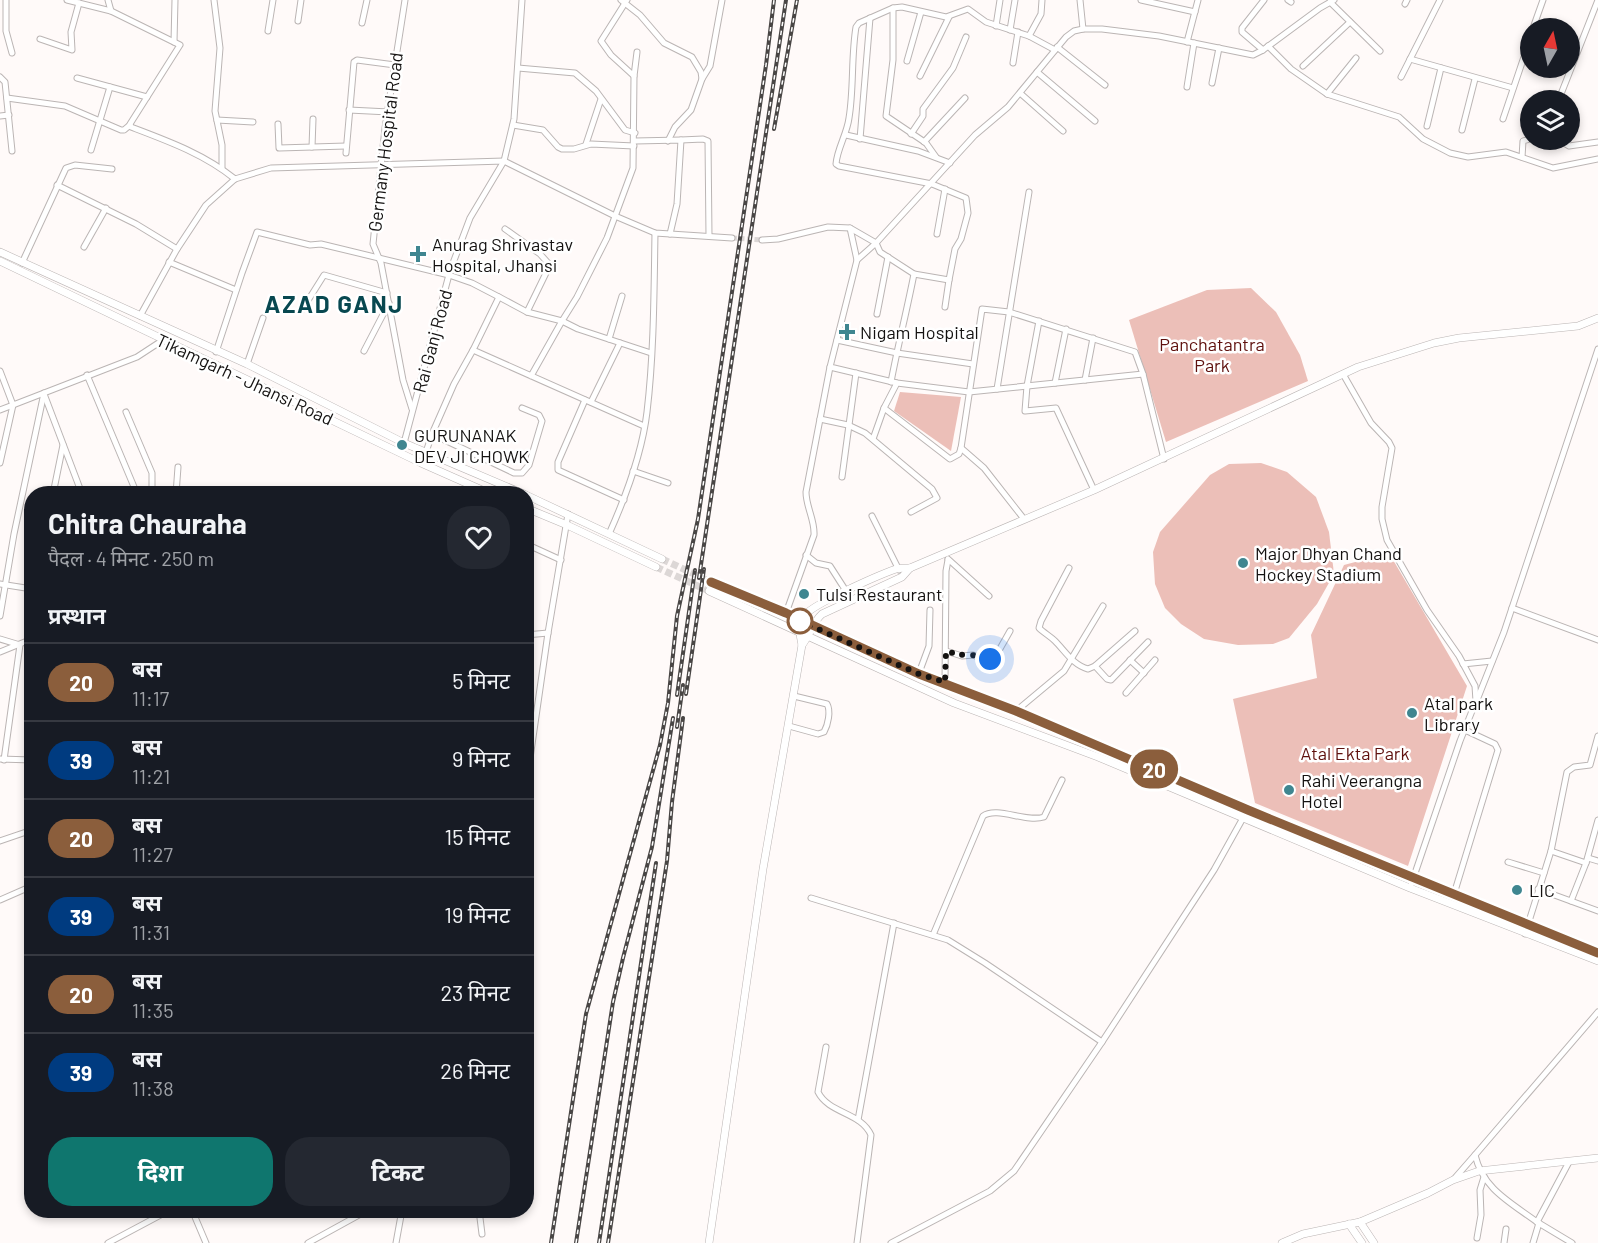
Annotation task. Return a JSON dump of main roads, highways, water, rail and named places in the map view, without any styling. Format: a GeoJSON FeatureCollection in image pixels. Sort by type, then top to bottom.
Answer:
{"type":"FeatureCollection","features":[{"type":"Feature","properties":{"kind":"tunnel"},"geometry":{"type":"LineString","coordinates":[[732,238],[762,240]]}},
{"type":"Feature","properties":{"kind":"tunnel"},"geometry":{"type":"LineString","coordinates":[[662,559],[711,582]]}},
{"type":"Feature","properties":{"kind":"tunnel"},"geometry":{"type":"LineString","coordinates":[[656,567],[709,591]]}},
{"type":"Feature","properties":{"kind":"railway"},"geometry":{"type":"LineString","coordinates":[[551,1243],[586,1014],[660,745],[668,703],[677,616],[698,519],[774,0]]}},
{"type":"Feature","properties":{"kind":"railway"},"geometry":{"type":"LineString","coordinates":[[699,578],[786,0]]}},
{"type":"Feature","properties":{"kind":"railway"},"geometry":{"type":"LineString","coordinates":[[774,129],[797,0]]}},
{"type":"Feature","properties":{"kind":"railway"},"geometry":{"type":"LineString","coordinates":[[686,694],[704,569]]}},
{"type":"Feature","properties":{"kind":"railway"},"geometry":{"type":"LineString","coordinates":[[677,695],[695,570]]}},
{"type":"Feature","properties":{"kind":"railway"},"geometry":{"type":"LineString","coordinates":[[677,727],[683,685]]}},
{"type":"Feature","properties":{"kind":"railway"},"geometry":{"type":"LineString","coordinates":[[576,1243],[613,1002],[652,847],[673,718]]}},
{"type":"Feature","properties":{"kind":"railway"},"geometry":{"type":"LineString","coordinates":[[608,1243],[667,861],[683,718]]}},
{"type":"Feature","properties":{"kind":"railway"},"geometry":{"type":"LineString","coordinates":[[599,1243],[656,863]]}},
{"type":"Feature","properties":{"kind":"place","name":"Anurag Shrivastav Hospital, Jhansi"},"geometry":{"type":"Point","coordinates":[418,254]}},
{"type":"Feature","properties":{"kind":"place","name":"Nigam Hospital"},"geometry":{"type":"Point","coordinates":[847,332]}},
{"type":"Feature","properties":{"kind":"place","name":"GURUNANAK DEV JI CHOWK"},"geometry":{"type":"Point","coordinates":[402,445]}},
{"type":"Feature","properties":{"kind":"place","name":"Major Dhyan Chand Hockey Stadium"},"geometry":{"type":"Point","coordinates":[1243,563]}},
{"type":"Feature","properties":{"kind":"place","name":"Tulsi Restaurant"},"geometry":{"type":"Point","coordinates":[804,594]}},
{"type":"Feature","properties":{"kind":"place","name":"Atal park Library"},"geometry":{"type":"Point","coordinates":[1412,713]}},
{"type":"Feature","properties":{"kind":"place","name":"Rahi Veerangna Hotel"},"geometry":{"type":"Point","coordinates":[1289,790]}},
{"type":"Feature","properties":{"kind":"place","name":"LIC"},"geometry":{"type":"Point","coordinates":[1517,890]}},
{"type":"Feature","properties":{"kind":"district","name":"AZAD GANJ"},"geometry":{"type":"Point","coordinates":[334,303]}},
{"type":"Feature","properties":{"kind":"park label","name":"Panchatantra Park"},"geometry":{"type":"Point","coordinates":[1212,354]}},
{"type":"Feature","properties":{"kind":"park label","name":"Atal Ekta Park"},"geometry":{"type":"Point","coordinates":[1355,753]}}]}
